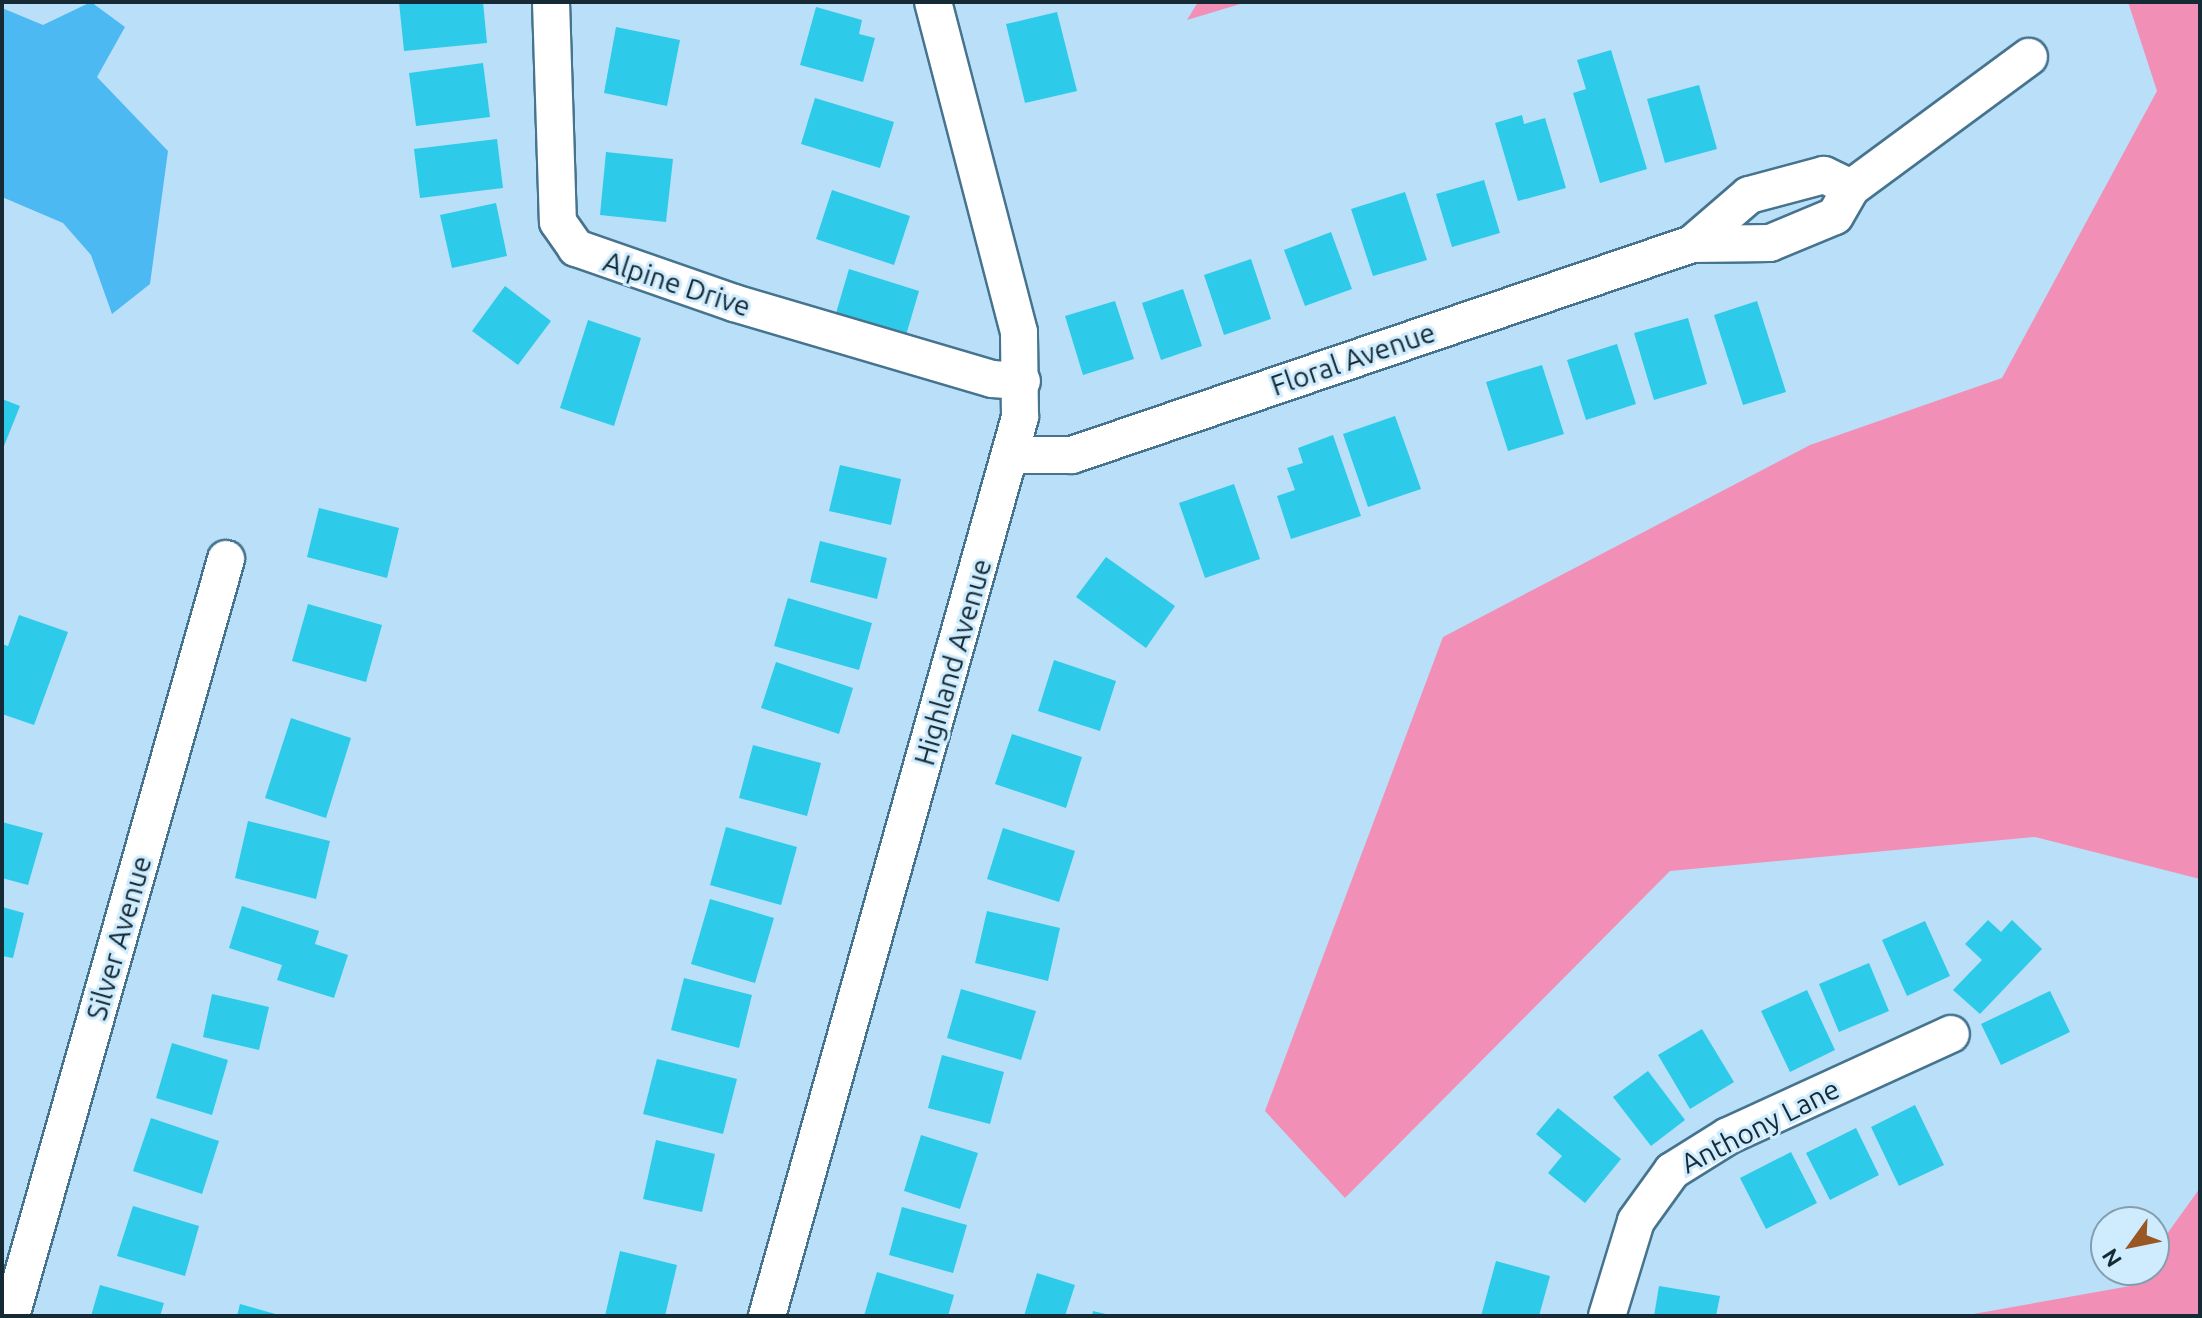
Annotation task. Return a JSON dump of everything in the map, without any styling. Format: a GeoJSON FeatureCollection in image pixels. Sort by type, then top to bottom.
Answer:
{"type":"FeatureCollection","features":[{"type":"Feature","properties":{"kind":"street","name":"Alpine Drive"},"geometry":{"type":"LineString","coordinates":[[551,2],[558,222],[576,248],[734,303],[992,379],[1022,381]]}},
{"type":"Feature","properties":{"kind":"street","name":"Highland Avenue"},"geometry":{"type":"LineString","coordinates":[[767,1316],[1012,455],[1022,381],[1019,332],[933,2]]}},
{"type":"Feature","properties":{"kind":"street","name":"Floral Avenue"},"geometry":{"type":"LineString","coordinates":[[1012,455],[1072,455],[1692,244],[1770,243],[1835,216],[1851,188],[2029,57]]}},
{"type":"Feature","properties":{"kind":"street","name":"Floral Avenue"},"geometry":{"type":"LineString","coordinates":[[1692,244],[1749,195],[1824,175],[1851,188]]}},
{"type":"Feature","properties":{"kind":"street","name":"Silver Avenue"},"geometry":{"type":"LineString","coordinates":[[11,1316],[15,1255],[226,559]]}},
{"type":"Feature","properties":{"kind":"street","name":"Anthony Lane"},"geometry":{"type":"LineString","coordinates":[[1607,1316],[1636,1221],[1672,1171],[1728,1136],[1951,1034]]}},
{"type":"Feature","properties":{"kind":"shaded area"},"geometry":{"type":"Polygon","coordinates":[[[1198,2],[1247,2],[1187,20],[1198,2]]]}},
{"type":"Feature","properties":{"kind":"shaded area"},"geometry":{"type":"Polygon","coordinates":[[[2128,2],[2200,2],[2200,879],[2035,837],[1670,871],[1345,1198],[1265,1111],[1443,637],[1810,445],[2002,378],[2157,91],[2128,2]]]}},
{"type":"Feature","properties":{"kind":"shaded area"},"geometry":{"type":"Polygon","coordinates":[[[2200,1188],[2200,1316],[1962,1316],[2130,1286],[2170,1286],[2170,1230],[2200,1188]]]}},
{"type":"Feature","properties":{"kind":"water"},"geometry":{"type":"Polygon","coordinates":[[[91,2],[125,27],[97,77],[168,151],[150,284],[112,314],[91,255],[63,223],[2,197],[2,8],[43,25],[91,2]]]}},
{"type":"Feature","properties":{"kind":"building"},"geometry":{"type":"Polygon","coordinates":[[[399,2],[483,2],[487,43],[404,51],[399,2]]]}},
{"type":"Feature","properties":{"kind":"building"},"geometry":{"type":"Polygon","coordinates":[[[816,7],[862,20],[859,34],[875,38],[863,82],[800,65],[816,7]]]}},
{"type":"Feature","properties":{"kind":"building"},"geometry":{"type":"Polygon","coordinates":[[[1057,12],[1077,91],[1025,103],[1006,24],[1057,12]]]}},
{"type":"Feature","properties":{"kind":"building"},"geometry":{"type":"Polygon","coordinates":[[[616,27],[680,40],[667,106],[604,93],[616,27]]]}},
{"type":"Feature","properties":{"kind":"building"},"geometry":{"type":"Polygon","coordinates":[[[1611,50],[1647,169],[1600,183],[1573,93],[1586,89],[1577,60],[1611,50]]]}},
{"type":"Feature","properties":{"kind":"building"},"geometry":{"type":"Polygon","coordinates":[[[483,63],[490,117],[416,126],[409,73],[483,63]]]}},
{"type":"Feature","properties":{"kind":"building"},"geometry":{"type":"Polygon","coordinates":[[[1699,85],[1717,149],[1665,163],[1647,99],[1699,85]]]}},
{"type":"Feature","properties":{"kind":"building"},"geometry":{"type":"Polygon","coordinates":[[[815,98],[894,122],[880,168],[801,144],[815,98]]]}},
{"type":"Feature","properties":{"kind":"building"},"geometry":{"type":"Polygon","coordinates":[[[1522,115],[1524,124],[1545,118],[1566,188],[1518,201],[1495,123],[1522,115]]]}},
{"type":"Feature","properties":{"kind":"building"},"geometry":{"type":"Polygon","coordinates":[[[497,139],[503,188],[420,198],[414,149],[497,139]]]}},
{"type":"Feature","properties":{"kind":"building"},"geometry":{"type":"Polygon","coordinates":[[[606,152],[673,159],[666,222],[600,215],[606,152]]]}},
{"type":"Feature","properties":{"kind":"building"},"geometry":{"type":"Polygon","coordinates":[[[1484,180],[1500,233],[1452,247],[1436,194],[1484,180]]]}},
{"type":"Feature","properties":{"kind":"building"},"geometry":{"type":"Polygon","coordinates":[[[832,190],[910,216],[894,265],[816,239],[832,190]]]}},
{"type":"Feature","properties":{"kind":"building"},"geometry":{"type":"Polygon","coordinates":[[[1405,192],[1427,260],[1373,276],[1351,209],[1405,192]]]}},
{"type":"Feature","properties":{"kind":"building"},"geometry":{"type":"Polygon","coordinates":[[[496,203],[507,256],[452,268],[440,215],[496,203]]]}},
{"type":"Feature","properties":{"kind":"building"},"geometry":{"type":"Polygon","coordinates":[[[1331,232],[1352,289],[1305,306],[1284,250],[1331,232]]]}},
{"type":"Feature","properties":{"kind":"building"},"geometry":{"type":"Polygon","coordinates":[[[1251,259],[1271,319],[1224,335],[1204,275],[1251,259]]]}},
{"type":"Feature","properties":{"kind":"building"},"geometry":{"type":"Polygon","coordinates":[[[849,269],[919,291],[904,342],[834,320],[849,269]]]}},
{"type":"Feature","properties":{"kind":"building"},"geometry":{"type":"Polygon","coordinates":[[[505,286],[551,321],[518,365],[472,331],[505,286]]]}},
{"type":"Feature","properties":{"kind":"building"},"geometry":{"type":"Polygon","coordinates":[[[1183,289],[1202,346],[1161,360],[1142,303],[1183,289]]]}},
{"type":"Feature","properties":{"kind":"building"},"geometry":{"type":"Polygon","coordinates":[[[1115,301],[1134,359],[1083,375],[1065,316],[1115,301]]]}},
{"type":"Feature","properties":{"kind":"building"},"geometry":{"type":"Polygon","coordinates":[[[1757,301],[1786,392],[1743,405],[1714,315],[1757,301]]]}},
{"type":"Feature","properties":{"kind":"building"},"geometry":{"type":"Polygon","coordinates":[[[1688,318],[1707,384],[1654,400],[1634,333],[1688,318]]]}},
{"type":"Feature","properties":{"kind":"building"},"geometry":{"type":"Polygon","coordinates":[[[588,320],[641,338],[614,426],[560,408],[588,320]]]}},
{"type":"Feature","properties":{"kind":"building"},"geometry":{"type":"Polygon","coordinates":[[[1617,344],[1636,404],[1586,420],[1567,360],[1617,344]]]}},
{"type":"Feature","properties":{"kind":"building"},"geometry":{"type":"Polygon","coordinates":[[[1542,365],[1564,434],[1508,451],[1486,382],[1542,365]]]}},
{"type":"Feature","properties":{"kind":"building"},"geometry":{"type":"Polygon","coordinates":[[[2,399],[20,406],[2,451],[2,399]]]}},
{"type":"Feature","properties":{"kind":"building"},"geometry":{"type":"Polygon","coordinates":[[[1395,416],[1421,489],[1368,507],[1343,434],[1395,416]]]}},
{"type":"Feature","properties":{"kind":"building"},"geometry":{"type":"Polygon","coordinates":[[[1333,435],[1361,516],[1291,539],[1277,496],[1295,490],[1287,468],[1303,463],[1298,448],[1333,435]]]}},
{"type":"Feature","properties":{"kind":"building"},"geometry":{"type":"Polygon","coordinates":[[[840,465],[901,479],[891,525],[829,511],[840,465]]]}},
{"type":"Feature","properties":{"kind":"building"},"geometry":{"type":"Polygon","coordinates":[[[1234,484],[1260,559],[1205,578],[1179,503],[1234,484]]]}},
{"type":"Feature","properties":{"kind":"building"},"geometry":{"type":"Polygon","coordinates":[[[319,508],[399,528],[387,578],[307,557],[319,508]]]}},
{"type":"Feature","properties":{"kind":"building"},"geometry":{"type":"Polygon","coordinates":[[[820,541],[887,558],[877,599],[810,582],[820,541]]]}},
{"type":"Feature","properties":{"kind":"building"},"geometry":{"type":"Polygon","coordinates":[[[1106,557],[1175,606],[1146,648],[1076,597],[1106,557]]]}},
{"type":"Feature","properties":{"kind":"building"},"geometry":{"type":"Polygon","coordinates":[[[788,598],[872,623],[859,670],[774,646],[788,598]]]}},
{"type":"Feature","properties":{"kind":"building"},"geometry":{"type":"Polygon","coordinates":[[[308,604],[382,625],[366,682],[292,661],[308,604]]]}},
{"type":"Feature","properties":{"kind":"building"},"geometry":{"type":"Polygon","coordinates":[[[19,615],[68,632],[34,725],[2,714],[2,644],[8,646],[19,615]]]}},
{"type":"Feature","properties":{"kind":"building"},"geometry":{"type":"Polygon","coordinates":[[[1054,660],[1116,681],[1100,731],[1038,711],[1054,660]]]}},
{"type":"Feature","properties":{"kind":"building"},"geometry":{"type":"Polygon","coordinates":[[[776,662],[853,688],[839,734],[761,708],[776,662]]]}},
{"type":"Feature","properties":{"kind":"building"},"geometry":{"type":"Polygon","coordinates":[[[291,718],[351,738],[326,818],[265,798],[291,718]]]}},
{"type":"Feature","properties":{"kind":"building"},"geometry":{"type":"Polygon","coordinates":[[[1012,734],[1082,757],[1066,808],[995,784],[1012,734]]]}},
{"type":"Feature","properties":{"kind":"building"},"geometry":{"type":"Polygon","coordinates":[[[753,745],[821,763],[807,816],[739,798],[753,745]]]}},
{"type":"Feature","properties":{"kind":"building"},"geometry":{"type":"Polygon","coordinates":[[[248,821],[330,841],[316,899],[235,878],[248,821]]]}},
{"type":"Feature","properties":{"kind":"building"},"geometry":{"type":"Polygon","coordinates":[[[2,822],[43,833],[28,885],[2,878],[2,822]]]}},
{"type":"Feature","properties":{"kind":"building"},"geometry":{"type":"Polygon","coordinates":[[[726,827],[797,847],[781,905],[710,885],[726,827]]]}},
{"type":"Feature","properties":{"kind":"building"},"geometry":{"type":"Polygon","coordinates":[[[1003,828],[1075,851],[1059,902],[987,879],[1003,828]]]}},
{"type":"Feature","properties":{"kind":"building"},"geometry":{"type":"Polygon","coordinates":[[[710,899],[774,918],[755,983],[691,964],[710,899]]]}},
{"type":"Feature","properties":{"kind":"building"},"geometry":{"type":"Polygon","coordinates":[[[242,906],[319,931],[315,944],[348,955],[334,998],[277,980],[282,965],[229,948],[242,906]]]}},
{"type":"Feature","properties":{"kind":"building"},"geometry":{"type":"Polygon","coordinates":[[[2,907],[24,913],[13,958],[2,956],[2,907]]]}},
{"type":"Feature","properties":{"kind":"building"},"geometry":{"type":"Polygon","coordinates":[[[987,911],[1060,928],[1048,981],[975,963],[987,911]]]}},
{"type":"Feature","properties":{"kind":"building"},"geometry":{"type":"Polygon","coordinates":[[[1988,920],[2001,932],[2012,920],[2042,949],[1980,1014],[1953,990],[1982,960],[1965,944],[1988,920]]]}},
{"type":"Feature","properties":{"kind":"building"},"geometry":{"type":"Polygon","coordinates":[[[1925,921],[1950,976],[1907,996],[1882,940],[1925,921]]]}},
{"type":"Feature","properties":{"kind":"building"},"geometry":{"type":"Polygon","coordinates":[[[1869,963],[1889,1011],[1839,1032],[1819,984],[1869,963]]]}},
{"type":"Feature","properties":{"kind":"building"},"geometry":{"type":"Polygon","coordinates":[[[684,978],[752,995],[739,1048],[671,1030],[684,978]]]}},
{"type":"Feature","properties":{"kind":"building"},"geometry":{"type":"Polygon","coordinates":[[[961,989],[1036,1011],[1021,1060],[947,1038],[961,989]]]}},
{"type":"Feature","properties":{"kind":"building"},"geometry":{"type":"Polygon","coordinates":[[[1807,990],[1835,1050],[1790,1072],[1761,1011],[1807,990]]]}},
{"type":"Feature","properties":{"kind":"building"},"geometry":{"type":"Polygon","coordinates":[[[2050,991],[2070,1032],[2001,1065],[1981,1024],[2050,991]]]}},
{"type":"Feature","properties":{"kind":"building"},"geometry":{"type":"Polygon","coordinates":[[[212,994],[269,1007],[259,1050],[203,1037],[212,994]]]}},
{"type":"Feature","properties":{"kind":"building"},"geometry":{"type":"Polygon","coordinates":[[[1702,1029],[1734,1082],[1690,1109],[1658,1055],[1702,1029]]]}},
{"type":"Feature","properties":{"kind":"building"},"geometry":{"type":"Polygon","coordinates":[[[172,1043],[228,1060],[212,1115],[156,1098],[172,1043]]]}},
{"type":"Feature","properties":{"kind":"building"},"geometry":{"type":"Polygon","coordinates":[[[942,1055],[1004,1072],[990,1124],[928,1108],[942,1055]]]}},
{"type":"Feature","properties":{"kind":"building"},"geometry":{"type":"Polygon","coordinates":[[[657,1059],[737,1079],[723,1134],[643,1114],[657,1059]]]}},
{"type":"Feature","properties":{"kind":"building"},"geometry":{"type":"Polygon","coordinates":[[[1648,1071],[1685,1120],[1651,1146],[1613,1097],[1648,1071]]]}},
{"type":"Feature","properties":{"kind":"building"},"geometry":{"type":"Polygon","coordinates":[[[1915,1105],[1944,1165],[1899,1186],[1871,1127],[1915,1105]]]}},
{"type":"Feature","properties":{"kind":"building"},"geometry":{"type":"Polygon","coordinates":[[[1558,1108],[1621,1159],[1585,1203],[1548,1173],[1562,1156],[1536,1134],[1558,1108]]]}},
{"type":"Feature","properties":{"kind":"building"},"geometry":{"type":"Polygon","coordinates":[[[151,1118],[219,1141],[202,1194],[133,1171],[151,1118]]]}},
{"type":"Feature","properties":{"kind":"building"},"geometry":{"type":"Polygon","coordinates":[[[1856,1128],[1879,1175],[1830,1200],[1806,1153],[1856,1128]]]}},
{"type":"Feature","properties":{"kind":"building"},"geometry":{"type":"Polygon","coordinates":[[[921,1135],[978,1153],[960,1209],[904,1191],[921,1135]]]}},
{"type":"Feature","properties":{"kind":"building"},"geometry":{"type":"Polygon","coordinates":[[[656,1140],[715,1154],[702,1212],[643,1199],[656,1140]]]}},
{"type":"Feature","properties":{"kind":"building"},"geometry":{"type":"Polygon","coordinates":[[[1791,1152],[1817,1203],[1766,1229],[1740,1178],[1791,1152]]]}},
{"type":"Feature","properties":{"kind":"building"},"geometry":{"type":"Polygon","coordinates":[[[133,1206],[199,1226],[185,1276],[117,1256],[133,1206]]]}},
{"type":"Feature","properties":{"kind":"building"},"geometry":{"type":"Polygon","coordinates":[[[902,1207],[967,1225],[953,1273],[889,1255],[902,1207]]]}},
{"type":"Feature","properties":{"kind":"building"},"geometry":{"type":"Polygon","coordinates":[[[620,1251],[677,1265],[665,1316],[605,1316],[620,1251]]]}},
{"type":"Feature","properties":{"kind":"building"},"geometry":{"type":"Polygon","coordinates":[[[1496,1261],[1550,1276],[1539,1316],[1481,1316],[1496,1261]]]}},
{"type":"Feature","properties":{"kind":"building"},"geometry":{"type":"Polygon","coordinates":[[[877,1272],[954,1295],[948,1316],[864,1316],[877,1272]]]}},
{"type":"Feature","properties":{"kind":"building"},"geometry":{"type":"Polygon","coordinates":[[[1037,1273],[1075,1285],[1065,1316],[1024,1316],[1037,1273]]]}},
{"type":"Feature","properties":{"kind":"building"},"geometry":{"type":"Polygon","coordinates":[[[100,1285],[164,1303],[160,1316],[91,1316],[100,1285]]]}},
{"type":"Feature","properties":{"kind":"building"},"geometry":{"type":"Polygon","coordinates":[[[1659,1286],[1720,1296],[1716,1316],[1654,1316],[1659,1286]]]}},
{"type":"Feature","properties":{"kind":"building"},"geometry":{"type":"Polygon","coordinates":[[[240,1304],[279,1315],[279,1316],[237,1316],[240,1304]]]}},
{"type":"Feature","properties":{"kind":"building"},"geometry":{"type":"Polygon","coordinates":[[[1093,1311],[1110,1315],[1110,1316],[1092,1316],[1093,1311]]]}}]}
